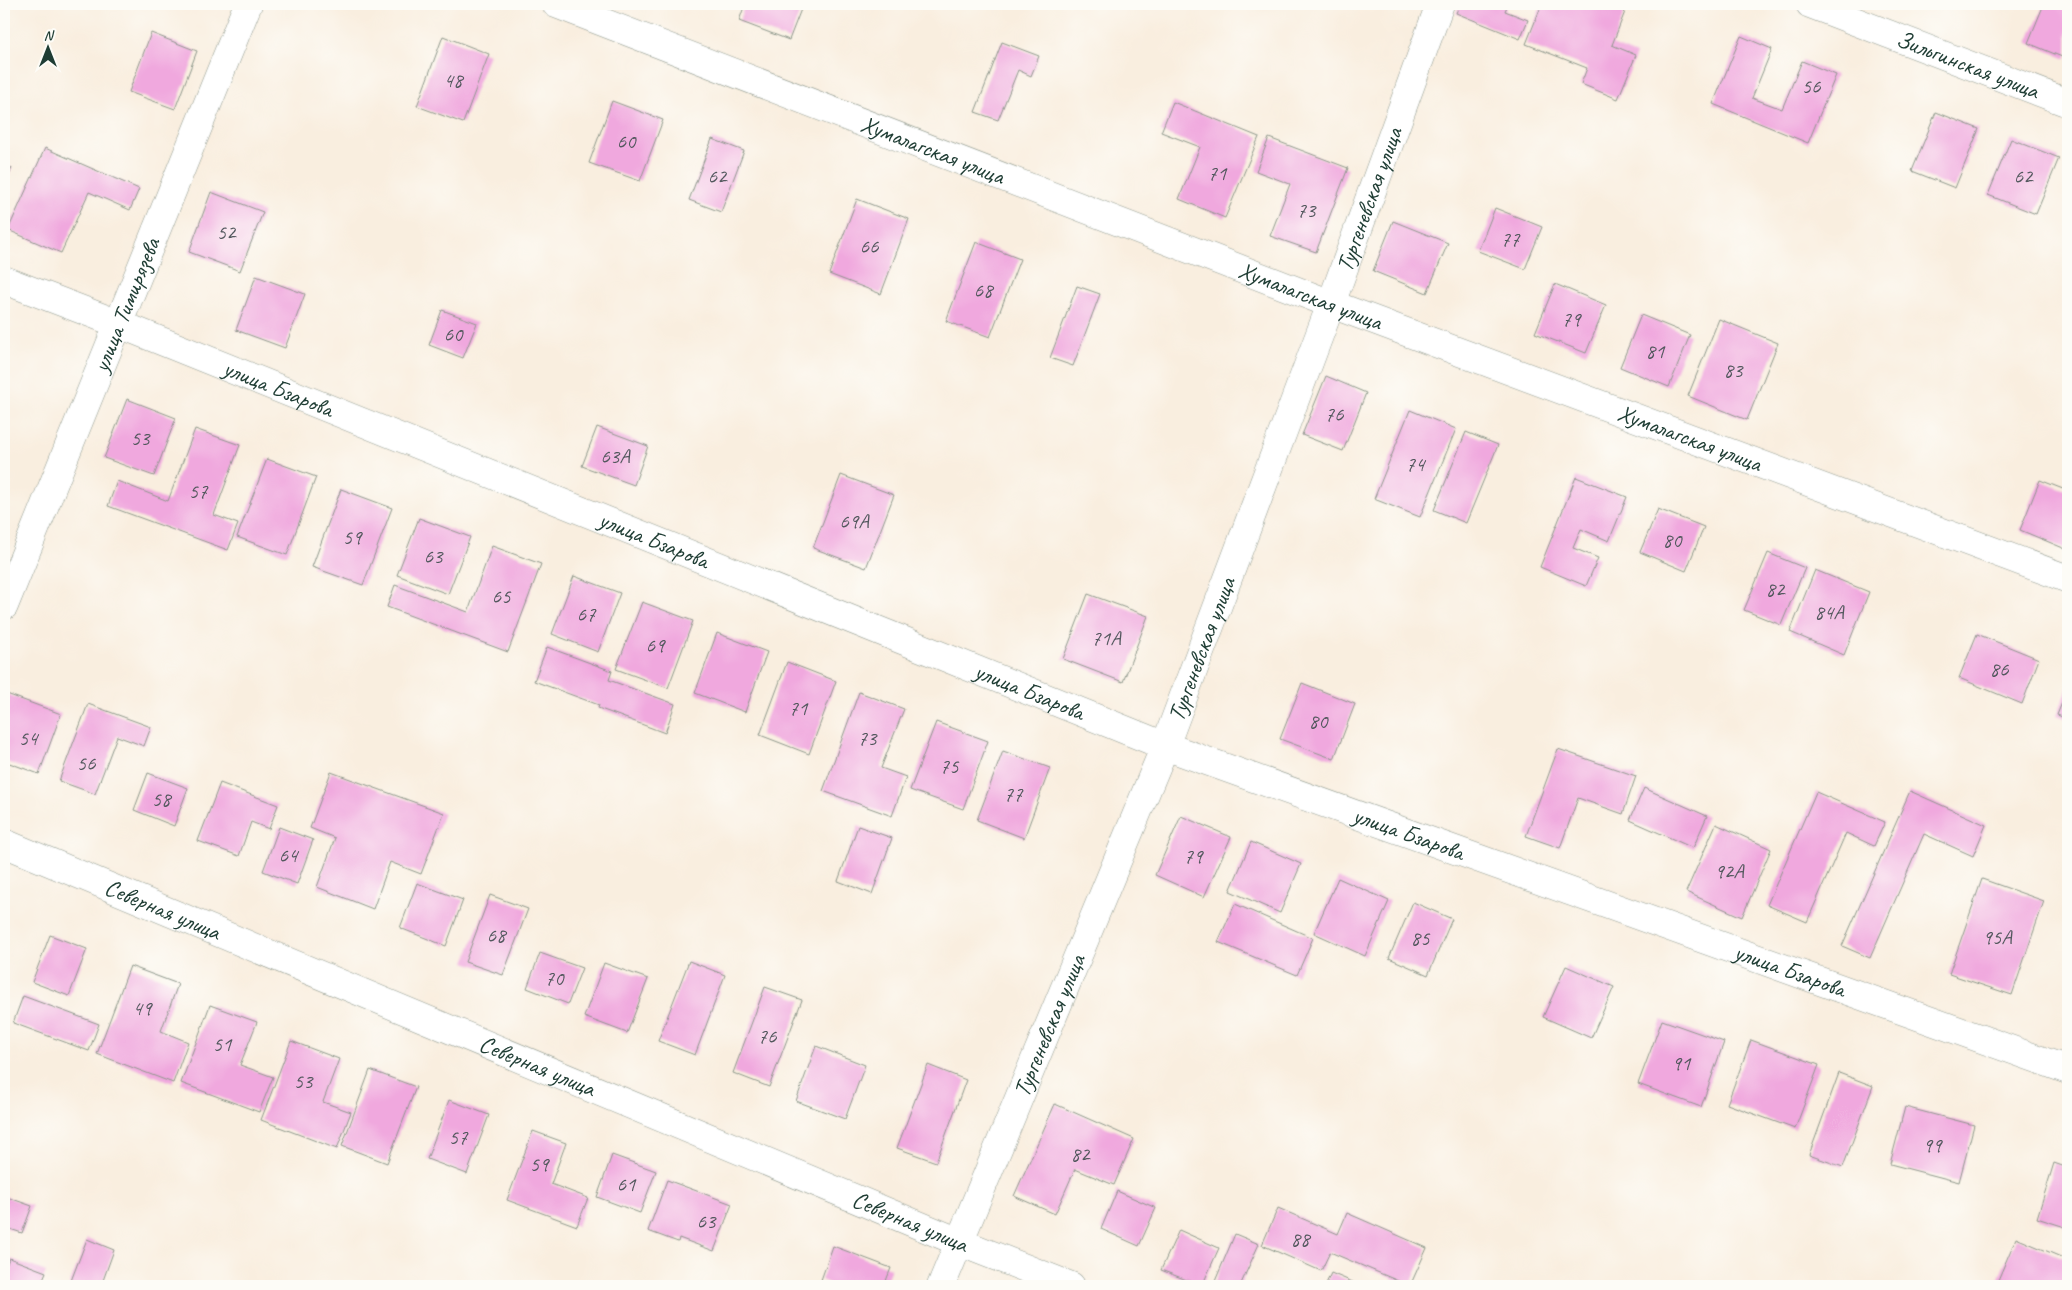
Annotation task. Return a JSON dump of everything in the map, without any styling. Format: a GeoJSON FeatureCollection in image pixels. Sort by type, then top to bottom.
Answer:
{"type":"FeatureCollection","features":[{"type":"Feature","properties":{"kind":"street","name":"улица Тимирязева"},"geometry":{"type":"LineString","coordinates":[[4,606],[248,4]]}},
{"type":"Feature","properties":{"kind":"street","name":"Хумалагская улица"},"geometry":{"type":"LineString","coordinates":[[556,4],[1331,304],[2068,579]]}},
{"type":"Feature","properties":{"kind":"street","name":"Тургеневская улица"},"geometry":{"type":"LineString","coordinates":[[941,1286],[1165,746],[1331,304],[1440,4]]}},
{"type":"Feature","properties":{"kind":"street","name":"Зильгинская улица"},"geometry":{"type":"LineString","coordinates":[[1810,4],[2068,103]]}},
{"type":"Feature","properties":{"kind":"street","name":"улица Бзарова"},"geometry":{"type":"LineString","coordinates":[[4,280],[118,324],[1165,746],[2068,1070]]}},
{"type":"Feature","properties":{"kind":"street","name":"Северная улица"},"geometry":{"type":"LineString","coordinates":[[4,843],[959,1242],[1071,1286]]}},
{"type":"Feature","properties":{"kind":"building"},"geometry":{"type":"Polygon","coordinates":[[[745,4],[803,4],[789,40],[739,21],[745,4]]]}},
{"type":"Feature","properties":{"kind":"building"},"geometry":{"type":"Polygon","coordinates":[[[1460,4],[1508,4],[1505,11],[1528,20],[1520,39],[1456,13],[1460,4]]]}},
{"type":"Feature","properties":{"kind":"building"},"geometry":{"type":"Polygon","coordinates":[[[1542,4],[1628,4],[1612,45],[1636,55],[1618,99],[1581,84],[1587,68],[1526,44],[1542,4]]]}},
{"type":"Feature","properties":{"kind":"building"},"geometry":{"type":"Polygon","coordinates":[[[2044,4],[2068,5],[2067,59],[2028,43],[2044,4]]]}},
{"type":"Feature","properties":{"kind":"building"},"geometry":{"type":"Polygon","coordinates":[[[151,33],[197,51],[175,109],[129,92],[151,33]]]}},
{"type":"Feature","properties":{"kind":"building"},"geometry":{"type":"Polygon","coordinates":[[[443,36],[489,54],[463,123],[417,106],[443,36]]]}},
{"type":"Feature","properties":{"kind":"building"},"geometry":{"type":"Polygon","coordinates":[[[1741,36],[1772,49],[1752,98],[1782,109],[1802,61],[1836,75],[1808,143],[1713,104],[1741,36]]]}},
{"type":"Feature","properties":{"kind":"building"},"geometry":{"type":"Polygon","coordinates":[[[1002,42],[1039,56],[1031,76],[1018,70],[998,120],[975,112],[1002,42]]]}},
{"type":"Feature","properties":{"kind":"building"},"geometry":{"type":"Polygon","coordinates":[[[612,101],[663,120],[640,181],[589,163],[612,101]]]}},
{"type":"Feature","properties":{"kind":"building"},"geometry":{"type":"Polygon","coordinates":[[[1173,102],[1259,137],[1225,218],[1179,199],[1200,147],[1161,132],[1173,102]]]}},
{"type":"Feature","properties":{"kind":"building"},"geometry":{"type":"Polygon","coordinates":[[[1936,112],[1979,129],[1955,188],[1912,171],[1936,112]]]}},
{"type":"Feature","properties":{"kind":"building"},"geometry":{"type":"Polygon","coordinates":[[[1269,138],[1348,168],[1316,252],[1270,236],[1290,184],[1256,171],[1269,138]]]}},
{"type":"Feature","properties":{"kind":"building"},"geometry":{"type":"Polygon","coordinates":[[[712,139],[744,151],[721,212],[689,200],[712,139]]]}},
{"type":"Feature","properties":{"kind":"building"},"geometry":{"type":"Polygon","coordinates":[[[2011,139],[2059,158],[2036,214],[1988,195],[2011,139]]]}},
{"type":"Feature","properties":{"kind":"building"},"geometry":{"type":"Polygon","coordinates":[[[45,148],[139,189],[130,210],[89,192],[61,253],[8,230],[45,148]]]}},
{"type":"Feature","properties":{"kind":"building"},"geometry":{"type":"Polygon","coordinates":[[[4,164],[12,168],[4,187],[4,164]]]}},
{"type":"Feature","properties":{"kind":"building"},"geometry":{"type":"Polygon","coordinates":[[[211,192],[263,212],[240,271],[189,252],[211,192]]]}},
{"type":"Feature","properties":{"kind":"building"},"geometry":{"type":"Polygon","coordinates":[[[857,199],[909,219],[881,294],[829,274],[857,199]]]}},
{"type":"Feature","properties":{"kind":"building"},"geometry":{"type":"Polygon","coordinates":[[[1495,208],[1542,227],[1525,269],[1478,251],[1495,208]]]}},
{"type":"Feature","properties":{"kind":"building"},"geometry":{"type":"Polygon","coordinates":[[[1393,221],[1448,243],[1427,293],[1373,271],[1393,221]]]}},
{"type":"Feature","properties":{"kind":"building"},"geometry":{"type":"Polygon","coordinates":[[[976,242],[1020,259],[990,337],[946,321],[976,242]]]}},
{"type":"Feature","properties":{"kind":"building"},"geometry":{"type":"Polygon","coordinates":[[[256,276],[305,294],[285,348],[236,330],[256,276]]]}},
{"type":"Feature","properties":{"kind":"building"},"geometry":{"type":"Polygon","coordinates":[[[1555,284],[1606,305],[1586,353],[1535,333],[1555,284]]]}},
{"type":"Feature","properties":{"kind":"building"},"geometry":{"type":"Polygon","coordinates":[[[1077,286],[1100,294],[1073,366],[1050,358],[1077,286]]]}},
{"type":"Feature","properties":{"kind":"building"},"geometry":{"type":"Polygon","coordinates":[[[442,310],[477,323],[463,358],[429,345],[442,310]]]}},
{"type":"Feature","properties":{"kind":"building"},"geometry":{"type":"Polygon","coordinates":[[[1641,315],[1690,335],[1669,387],[1620,367],[1641,315]]]}},
{"type":"Feature","properties":{"kind":"building"},"geometry":{"type":"Polygon","coordinates":[[[1719,319],[1778,343],[1747,420],[1688,396],[1719,319]]]}},
{"type":"Feature","properties":{"kind":"building"},"geometry":{"type":"Polygon","coordinates":[[[1326,376],[1366,393],[1343,451],[1302,435],[1326,376]]]}},
{"type":"Feature","properties":{"kind":"building"},"geometry":{"type":"Polygon","coordinates":[[[127,399],[176,418],[154,476],[104,458],[127,399]]]}},
{"type":"Feature","properties":{"kind":"building"},"geometry":{"type":"Polygon","coordinates":[[[1410,410],[1456,429],[1420,517],[1374,499],[1410,410]]]}},
{"type":"Feature","properties":{"kind":"building"},"geometry":{"type":"Polygon","coordinates":[[[597,427],[648,446],[634,485],[582,466],[597,427]]]}},
{"type":"Feature","properties":{"kind":"building"},"geometry":{"type":"Polygon","coordinates":[[[195,429],[240,445],[214,515],[238,524],[228,550],[108,506],[117,481],[168,501],[195,429]]]}},
{"type":"Feature","properties":{"kind":"building"},"geometry":{"type":"Polygon","coordinates":[[[1466,432],[1498,445],[1466,523],[1434,510],[1466,432]]]}},
{"type":"Feature","properties":{"kind":"building"},"geometry":{"type":"Polygon","coordinates":[[[267,459],[316,477],[287,555],[237,537],[267,459]]]}},
{"type":"Feature","properties":{"kind":"building"},"geometry":{"type":"Polygon","coordinates":[[[841,475],[894,495],[866,568],[813,548],[841,475]]]}},
{"type":"Feature","properties":{"kind":"building"},"geometry":{"type":"Polygon","coordinates":[[[1576,477],[1627,497],[1609,541],[1581,529],[1573,548],[1598,558],[1586,586],[1540,567],[1576,477]]]}},
{"type":"Feature","properties":{"kind":"building"},"geometry":{"type":"Polygon","coordinates":[[[2040,480],[2068,491],[2068,550],[2020,530],[2040,480]]]}},
{"type":"Feature","properties":{"kind":"building"},"geometry":{"type":"Polygon","coordinates":[[[341,489],[392,508],[363,585],[312,567],[341,489]]]}},
{"type":"Feature","properties":{"kind":"building"},"geometry":{"type":"Polygon","coordinates":[[[1658,509],[1704,527],[1686,571],[1640,552],[1658,509]]]}},
{"type":"Feature","properties":{"kind":"building"},"geometry":{"type":"Polygon","coordinates":[[[419,518],[470,537],[448,594],[397,575],[419,518]]]}},
{"type":"Feature","properties":{"kind":"building"},"geometry":{"type":"Polygon","coordinates":[[[492,546],[541,564],[508,652],[387,607],[395,585],[468,612],[492,546]]]}},
{"type":"Feature","properties":{"kind":"building"},"geometry":{"type":"Polygon","coordinates":[[[1768,553],[1805,568],[1781,625],[1744,610],[1768,553]]]}},
{"type":"Feature","properties":{"kind":"building"},"geometry":{"type":"Polygon","coordinates":[[[1815,570],[1869,592],[1844,655],[1790,632],[1815,570]]]}},
{"type":"Feature","properties":{"kind":"building"},"geometry":{"type":"Polygon","coordinates":[[[574,576],[620,593],[598,652],[552,634],[574,576]]]}},
{"type":"Feature","properties":{"kind":"building"},"geometry":{"type":"Polygon","coordinates":[[[1088,594],[1148,616],[1123,682],[1063,659],[1088,594]]]}},
{"type":"Feature","properties":{"kind":"building"},"geometry":{"type":"Polygon","coordinates":[[[642,602],[693,621],[668,688],[616,669],[642,602]]]}},
{"type":"Feature","properties":{"kind":"building"},"geometry":{"type":"Polygon","coordinates":[[[717,633],[767,652],[745,712],[695,693],[717,633]]]}},
{"type":"Feature","properties":{"kind":"building"},"geometry":{"type":"Polygon","coordinates":[[[1977,634],[2039,659],[2022,704],[1959,678],[1977,634]]]}},
{"type":"Feature","properties":{"kind":"building"},"geometry":{"type":"Polygon","coordinates":[[[547,647],[612,671],[609,680],[675,704],[665,733],[598,708],[599,705],[534,681],[547,647]]]}},
{"type":"Feature","properties":{"kind":"building"},"geometry":{"type":"Polygon","coordinates":[[[787,662],[836,681],[809,754],[760,735],[787,662]]]}},
{"type":"Feature","properties":{"kind":"building"},"geometry":{"type":"Polygon","coordinates":[[[1302,683],[1355,704],[1334,759],[1280,739],[1302,683]]]}},
{"type":"Feature","properties":{"kind":"building"},"geometry":{"type":"Polygon","coordinates":[[[2068,688],[2068,719],[2057,715],[2068,688]]]}},
{"type":"Feature","properties":{"kind":"building"},"geometry":{"type":"Polygon","coordinates":[[[859,692],[904,709],[881,768],[906,777],[892,816],[823,791],[859,692]]]}},
{"type":"Feature","properties":{"kind":"building"},"geometry":{"type":"Polygon","coordinates":[[[4,693],[61,714],[39,774],[4,761],[4,693]]]}},
{"type":"Feature","properties":{"kind":"building"},"geometry":{"type":"Polygon","coordinates":[[[88,704],[151,727],[144,746],[117,736],[95,794],[59,781],[88,704]]]}},
{"type":"Feature","properties":{"kind":"building"},"geometry":{"type":"Polygon","coordinates":[[[936,722],[988,741],[963,809],[910,790],[936,722]]]}},
{"type":"Feature","properties":{"kind":"building"},"geometry":{"type":"Polygon","coordinates":[[[1558,749],[1636,776],[1623,814],[1578,798],[1560,848],[1526,836],[1558,749]]]}},
{"type":"Feature","properties":{"kind":"building"},"geometry":{"type":"Polygon","coordinates":[[[1003,751],[1050,768],[1024,838],[977,820],[1003,751]]]}},
{"type":"Feature","properties":{"kind":"building"},"geometry":{"type":"Polygon","coordinates":[[[331,772],[444,813],[421,874],[390,862],[373,909],[317,887],[335,838],[310,828],[331,772]]]}},
{"type":"Feature","properties":{"kind":"building"},"geometry":{"type":"Polygon","coordinates":[[[148,773],[188,788],[174,826],[134,810],[148,773]]]}},
{"type":"Feature","properties":{"kind":"building"},"geometry":{"type":"Polygon","coordinates":[[[220,783],[278,805],[269,829],[251,822],[239,856],[198,841],[220,783]]]}},
{"type":"Feature","properties":{"kind":"building"},"geometry":{"type":"Polygon","coordinates":[[[1644,788],[1707,816],[1693,848],[1630,820],[1644,788]]]}},
{"type":"Feature","properties":{"kind":"building"},"geometry":{"type":"Polygon","coordinates":[[[1910,791],[1986,825],[1973,856],[1924,834],[1870,958],[1842,946],[1910,791]]]}},
{"type":"Feature","properties":{"kind":"building"},"geometry":{"type":"Polygon","coordinates":[[[1816,792],[1885,822],[1874,846],[1846,833],[1807,922],[1767,905],[1816,792]]]}},
{"type":"Feature","properties":{"kind":"building"},"geometry":{"type":"Polygon","coordinates":[[[1181,816],[1231,837],[1204,897],[1155,875],[1181,816]]]}},
{"type":"Feature","properties":{"kind":"building"},"geometry":{"type":"Polygon","coordinates":[[[1716,824],[1771,849],[1742,917],[1686,892],[1716,824]]]}},
{"type":"Feature","properties":{"kind":"building"},"geometry":{"type":"Polygon","coordinates":[[[858,826],[892,838],[872,894],[838,881],[858,826]]]}},
{"type":"Feature","properties":{"kind":"building"},"geometry":{"type":"Polygon","coordinates":[[[279,827],[313,840],[297,884],[263,871],[279,827]]]}},
{"type":"Feature","properties":{"kind":"building"},"geometry":{"type":"Polygon","coordinates":[[[1251,842],[1301,864],[1280,913],[1230,891],[1251,842]]]}},
{"type":"Feature","properties":{"kind":"building"},"geometry":{"type":"Polygon","coordinates":[[[1338,878],[1389,901],[1365,956],[1314,933],[1338,878]]]}},
{"type":"Feature","properties":{"kind":"building"},"geometry":{"type":"Polygon","coordinates":[[[1982,879],[2044,901],[2012,995],[1949,974],[1982,879]]]}},
{"type":"Feature","properties":{"kind":"building"},"geometry":{"type":"Polygon","coordinates":[[[417,883],[463,900],[446,946],[400,928],[417,883]]]}},
{"type":"Feature","properties":{"kind":"building"},"geometry":{"type":"Polygon","coordinates":[[[490,895],[528,909],[503,975],[465,962],[490,895]]]}},
{"type":"Feature","properties":{"kind":"building"},"geometry":{"type":"Polygon","coordinates":[[[1413,902],[1452,919],[1428,975],[1389,958],[1413,902]]]}},
{"type":"Feature","properties":{"kind":"building"},"geometry":{"type":"Polygon","coordinates":[[[1235,904],[1313,938],[1297,975],[1218,942],[1235,904]]]}},
{"type":"Feature","properties":{"kind":"building"},"geometry":{"type":"Polygon","coordinates":[[[50,935],[87,949],[69,996],[32,982],[50,935]]]}},
{"type":"Feature","properties":{"kind":"building"},"geometry":{"type":"Polygon","coordinates":[[[540,953],[582,968],[568,1004],[527,988],[540,953]]]}},
{"type":"Feature","properties":{"kind":"building"},"geometry":{"type":"Polygon","coordinates":[[[689,961],[725,975],[695,1055],[658,1041],[689,961]]]}},
{"type":"Feature","properties":{"kind":"building"},"geometry":{"type":"Polygon","coordinates":[[[604,963],[648,979],[627,1033],[584,1017],[604,963]]]}},
{"type":"Feature","properties":{"kind":"building"},"geometry":{"type":"Polygon","coordinates":[[[130,966],[178,984],[161,1031],[188,1042],[173,1083],[97,1054],[130,966]]]}},
{"type":"Feature","properties":{"kind":"building"},"geometry":{"type":"Polygon","coordinates":[[[1566,966],[1614,987],[1591,1038],[1543,1017],[1566,966]]]}},
{"type":"Feature","properties":{"kind":"building"},"geometry":{"type":"Polygon","coordinates":[[[765,987],[802,1000],[769,1087],[733,1073],[765,987]]]}},
{"type":"Feature","properties":{"kind":"building"},"geometry":{"type":"Polygon","coordinates":[[[23,996],[99,1024],[89,1051],[13,1023],[23,996]]]}},
{"type":"Feature","properties":{"kind":"building"},"geometry":{"type":"Polygon","coordinates":[[[210,1005],[257,1022],[240,1065],[273,1077],[259,1112],[181,1083],[210,1005]]]}},
{"type":"Feature","properties":{"kind":"building"},"geometry":{"type":"Polygon","coordinates":[[[1662,1020],[1724,1042],[1701,1107],[1638,1084],[1662,1020]]]}},
{"type":"Feature","properties":{"kind":"building"},"geometry":{"type":"Polygon","coordinates":[[[1751,1040],[1819,1065],[1795,1129],[1727,1104],[1751,1040]]]}},
{"type":"Feature","properties":{"kind":"building"},"geometry":{"type":"Polygon","coordinates":[[[291,1041],[339,1059],[323,1102],[351,1112],[337,1149],[261,1120],[291,1041]]]}},
{"type":"Feature","properties":{"kind":"building"},"geometry":{"type":"Polygon","coordinates":[[[816,1046],[865,1065],[845,1119],[796,1101],[816,1046]]]}},
{"type":"Feature","properties":{"kind":"building"},"geometry":{"type":"Polygon","coordinates":[[[928,1065],[966,1080],[936,1162],[897,1148],[928,1065]]]}},
{"type":"Feature","properties":{"kind":"building"},"geometry":{"type":"Polygon","coordinates":[[[370,1070],[416,1087],[387,1163],[342,1146],[370,1070]]]}},
{"type":"Feature","properties":{"kind":"building"},"geometry":{"type":"Polygon","coordinates":[[[1839,1073],[1873,1086],[1843,1167],[1809,1155],[1839,1073]]]}},
{"type":"Feature","properties":{"kind":"building"},"geometry":{"type":"Polygon","coordinates":[[[449,1100],[489,1115],[467,1174],[427,1159],[449,1100]]]}},
{"type":"Feature","properties":{"kind":"building"},"geometry":{"type":"Polygon","coordinates":[[[1055,1104],[1134,1139],[1114,1185],[1075,1169],[1055,1214],[1014,1196],[1055,1104]]]}},
{"type":"Feature","properties":{"kind":"building"},"geometry":{"type":"Polygon","coordinates":[[[1905,1107],[1974,1125],[1959,1182],[1890,1164],[1905,1107]]]}},
{"type":"Feature","properties":{"kind":"building"},"geometry":{"type":"Polygon","coordinates":[[[533,1131],[566,1143],[551,1184],[588,1198],[577,1226],[507,1200],[533,1131]]]}},
{"type":"Feature","properties":{"kind":"building"},"geometry":{"type":"Polygon","coordinates":[[[612,1155],[656,1171],[640,1213],[597,1197],[612,1155]]]}},
{"type":"Feature","properties":{"kind":"building"},"geometry":{"type":"Polygon","coordinates":[[[2054,1163],[2068,1168],[2068,1228],[2037,1218],[2054,1163]]]}},
{"type":"Feature","properties":{"kind":"building"},"geometry":{"type":"Polygon","coordinates":[[[667,1180],[732,1204],[714,1251],[679,1238],[678,1242],[648,1231],[667,1180]]]}},
{"type":"Feature","properties":{"kind":"building"},"geometry":{"type":"Polygon","coordinates":[[[1117,1191],[1156,1208],[1139,1246],[1101,1229],[1117,1191]]]}},
{"type":"Feature","properties":{"kind":"building"},"geometry":{"type":"Polygon","coordinates":[[[4,1196],[32,1206],[22,1233],[4,1227],[4,1196]]]}},
{"type":"Feature","properties":{"kind":"building"},"geometry":{"type":"Polygon","coordinates":[[[1278,1208],[1338,1234],[1347,1213],[1427,1248],[1410,1286],[1330,1252],[1321,1271],[1262,1245],[1278,1208]]]}},
{"type":"Feature","properties":{"kind":"building"},"geometry":{"type":"Polygon","coordinates":[[[1179,1230],[1219,1248],[1202,1286],[1161,1270],[1179,1230]]]}},
{"type":"Feature","properties":{"kind":"building"},"geometry":{"type":"Polygon","coordinates":[[[1235,1234],[1259,1244],[1240,1286],[1213,1286],[1235,1234]]]}},
{"type":"Feature","properties":{"kind":"building"},"geometry":{"type":"Polygon","coordinates":[[[2016,1238],[2068,1260],[2068,1286],[2011,1286],[1998,1280],[2016,1238]]]}},
{"type":"Feature","properties":{"kind":"building"},"geometry":{"type":"Polygon","coordinates":[[[87,1239],[114,1250],[101,1286],[69,1286],[87,1239]]]}},
{"type":"Feature","properties":{"kind":"building"},"geometry":{"type":"Polygon","coordinates":[[[833,1246],[891,1268],[884,1286],[836,1286],[821,1280],[833,1246]]]}},
{"type":"Feature","properties":{"kind":"building"},"geometry":{"type":"Polygon","coordinates":[[[9,1258],[46,1272],[40,1286],[4,1286],[4,1271],[9,1258]]]}},
{"type":"Feature","properties":{"kind":"building"},"geometry":{"type":"Polygon","coordinates":[[[1331,1273],[1362,1286],[1325,1286],[1331,1273]]]}}]}
